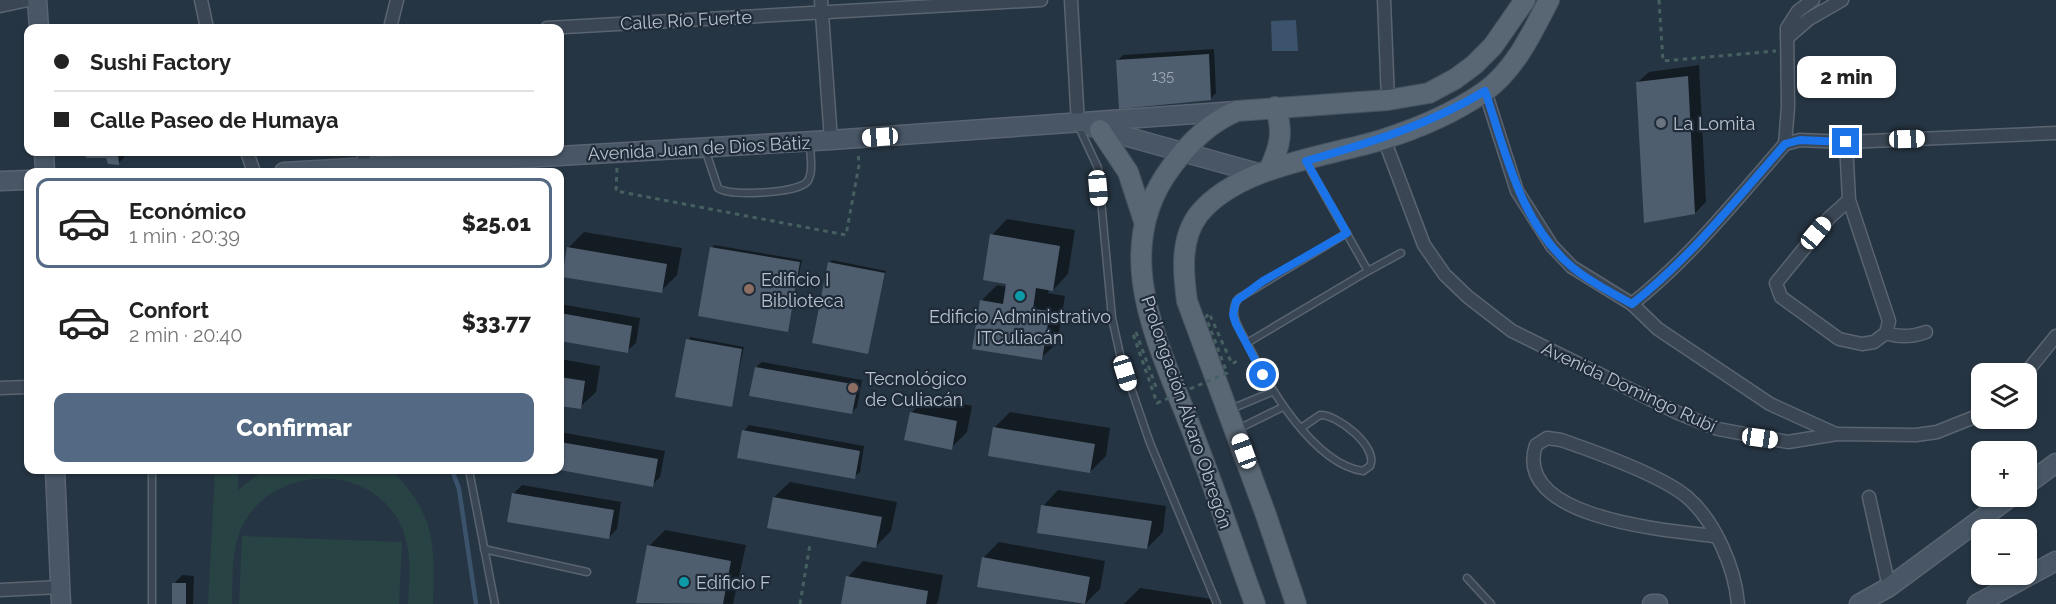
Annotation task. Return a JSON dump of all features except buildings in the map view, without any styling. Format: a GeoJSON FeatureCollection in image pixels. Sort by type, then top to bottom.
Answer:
{"type":"FeatureCollection","features":[{"type":"Feature","properties":{"kind":"main road"},"geometry":{"type":"LineString","coordinates":[[38,0],[39,24]]}},
{"type":"Feature","properties":{"kind":"main road"},"geometry":{"type":"LineString","coordinates":[[1237,111],[1388,100],[1429,93],[1449,83],[1474,65],[1493,46],[1525,0]]}},
{"type":"Feature","properties":{"kind":"main road","name":"Prolongación Álvaro Obregón"},"geometry":{"type":"LineString","coordinates":[[1296,604],[1236,430],[1188,301],[1184,269],[1185,250],[1190,230],[1198,215],[1210,202],[1264,171],[1384,139],[1449,112],[1485,91],[1517,57],[1549,0]]}},
{"type":"Feature","properties":{"kind":"main road"},"geometry":{"type":"LineString","coordinates":[[1264,171],[1281,137],[1281,123],[1275,107]]}},
{"type":"Feature","properties":{"kind":"main road","name":"Avenida Juan de Dios Bátiz"},"geometry":{"type":"LineString","coordinates":[[328,168],[362,164],[416,168],[1078,124],[1237,111]]}},
{"type":"Feature","properties":{"kind":"main road","name":"Prolongación Álvaro Obregón"},"geometry":{"type":"LineString","coordinates":[[1237,111],[1210,125],[1181,153],[1157,189],[1144,221],[1140,266],[1147,303],[1172,380],[1255,604]]}},
{"type":"Feature","properties":{"kind":"main road","name":"Avenida Juan de Dios Bátiz"},"geometry":{"type":"LineString","coordinates":[[1078,124],[1181,153],[1264,171]]}},
{"type":"Feature","properties":{"kind":"main road"},"geometry":{"type":"LineString","coordinates":[[1100,130],[1116,150],[1128,172],[1144,221]]}},
{"type":"Feature","properties":{"kind":"main road"},"geometry":{"type":"LineString","coordinates":[[0,181],[24,180]]}},
{"type":"Feature","properties":{"kind":"main road"},"geometry":{"type":"LineString","coordinates":[[2037,477],[2056,462]]}},
{"type":"Feature","properties":{"kind":"main road"},"geometry":{"type":"LineString","coordinates":[[56,474],[60,596]]}},
{"type":"Feature","properties":{"kind":"main road"},"geometry":{"type":"LineString","coordinates":[[1859,604],[1889,586],[1997,507]]}},
{"type":"Feature","properties":{"kind":"main road"},"geometry":{"type":"LineString","coordinates":[[1977,604],[2056,561]]}},
{"type":"Feature","properties":{"kind":"main road"},"geometry":{"type":"LineString","coordinates":[[1652,604],[1658,604]]}},
{"type":"Feature","properties":{"kind":"street"},"geometry":{"type":"LineString","coordinates":[[0,6],[28,0]]}},
{"type":"Feature","properties":{"kind":"street"},"geometry":{"type":"LineString","coordinates":[[201,0],[206,24]]}},
{"type":"Feature","properties":{"kind":"street"},"geometry":{"type":"LineString","coordinates":[[391,24],[397,0]]}},
{"type":"Feature","properties":{"kind":"street","name":"Calle Río Fuerte"},"geometry":{"type":"LineString","coordinates":[[564,27],[821,6],[1041,0]]}},
{"type":"Feature","properties":{"kind":"street"},"geometry":{"type":"LineString","coordinates":[[1071,0],[1078,124]]}},
{"type":"Feature","properties":{"kind":"street"},"geometry":{"type":"LineString","coordinates":[[1384,0],[1388,100]]}},
{"type":"Feature","properties":{"kind":"street"},"geometry":{"type":"LineString","coordinates":[[1785,144],[1788,107],[1787,44],[1791,20],[1813,0]]}},
{"type":"Feature","properties":{"kind":"street"},"geometry":{"type":"LineString","coordinates":[[1787,44],[1809,19],[1842,0]]}},
{"type":"Feature","properties":{"kind":"street"},"geometry":{"type":"LineString","coordinates":[[821,6],[831,141]]}},
{"type":"Feature","properties":{"kind":"street"},"geometry":{"type":"LineString","coordinates":[[1485,91],[1517,191],[1552,246],[1581,274],[1632,304],[1658,329],[1770,404],[1838,435]]}},
{"type":"Feature","properties":{"kind":"street"},"geometry":{"type":"LineString","coordinates":[[1632,304],[1690,251],[1785,144],[1800,140],[1846,142],[2056,133]]}},
{"type":"Feature","properties":{"kind":"street","name":"Avenida Domingo Rubí"},"geometry":{"type":"LineString","coordinates":[[1384,139],[1417,230],[1429,254],[1444,275],[1497,322],[1552,352],[1718,429],[1788,442],[1838,435],[1916,435],[1937,432],[1971,418]]}},
{"type":"Feature","properties":{"kind":"street"},"geometry":{"type":"LineString","coordinates":[[1846,142],[1849,200],[1887,312],[1889,326],[1886,333],[1874,342],[1862,344],[1839,339],[1781,297],[1776,283],[1829,218],[1849,200]]}},
{"type":"Feature","properties":{"kind":"street"},"geometry":{"type":"LineString","coordinates":[[1886,333],[1894,336],[1914,336],[1926,332]]}},
{"type":"Feature","properties":{"kind":"street"},"geometry":{"type":"LineString","coordinates":[[2034,363],[2056,336]]}},
{"type":"Feature","properties":{"kind":"street"},"geometry":{"type":"LineString","coordinates":[[0,388],[24,387]]}},
{"type":"Feature","properties":{"kind":"street"},"geometry":{"type":"LineString","coordinates":[[1716,536],[1641,526],[1602,518],[1576,508],[1560,499],[1538,477],[1533,458],[1536,445],[1547,438],[1561,440],[1668,485],[1695,505],[1716,536],[1723,549],[1737,593],[1738,604]]}},
{"type":"Feature","properties":{"kind":"street"},"geometry":{"type":"LineString","coordinates":[[1869,497],[1889,586]]}},
{"type":"Feature","properties":{"kind":"street"},"geometry":{"type":"LineString","coordinates":[[0,590],[60,596]]}},
{"type":"Feature","properties":{"kind":"lane"},"geometry":{"type":"LineString","coordinates":[[1078,124],[1098,168],[1112,318],[1121,359],[1150,443],[1217,604]]}},
{"type":"Feature","properties":{"kind":"lane"},"geometry":{"type":"LineString","coordinates":[[705,148],[714,181],[722,191],[782,191],[798,188],[808,180],[810,142]]}},
{"type":"Feature","properties":{"kind":"lane"},"geometry":{"type":"LineString","coordinates":[[1306,161],[1368,271]]}},
{"type":"Feature","properties":{"kind":"lane"},"geometry":{"type":"LineString","coordinates":[[1301,428],[1320,415],[1332,416],[1368,447],[1372,456],[1370,466],[1363,471],[1348,466],[1318,445],[1301,428],[1272,392],[1233,315],[1233,308],[1239,298],[1347,233]]}},
{"type":"Feature","properties":{"kind":"lane"},"geometry":{"type":"LineString","coordinates":[[1246,343],[1401,253]]}},
{"type":"Feature","properties":{"kind":"lane"},"geometry":{"type":"LineString","coordinates":[[1228,411],[1272,392]]}},
{"type":"Feature","properties":{"kind":"lane"},"geometry":{"type":"LineString","coordinates":[[1236,430],[1283,407]]}},
{"type":"Feature","properties":{"kind":"lane"},"geometry":{"type":"LineString","coordinates":[[152,474],[152,604]]}},
{"type":"Feature","properties":{"kind":"lane"},"geometry":{"type":"LineString","coordinates":[[471,474],[495,604]]}},
{"type":"Feature","properties":{"kind":"lane"},"geometry":{"type":"LineString","coordinates":[[484,549],[587,572]]}},
{"type":"Feature","properties":{"kind":"lane"},"geometry":{"type":"LineString","coordinates":[[1467,578],[1491,604]]}},
{"type":"Feature","properties":{"kind":"path"},"geometry":{"type":"LineString","coordinates":[[1659,0],[1663,62],[1787,44]]}},
{"type":"Feature","properties":{"kind":"path"},"geometry":{"type":"LineString","coordinates":[[1156,387],[1136,332],[1133,334],[1157,403],[1227,373],[1206,316],[1209,313],[1232,364],[1239,360]]}},
{"type":"Feature","properties":{"kind":"path"},"geometry":{"type":"LineString","coordinates":[[800,604],[810,544]]}},
{"type":"Feature","properties":{"kind":"green space"},"geometry":{"type":"Polygon","coordinates":[[[215,474],[238,474],[238,490],[259,474],[395,474],[417,502],[425,517],[433,548],[433,604],[408,604],[409,558],[405,536],[395,515],[378,497],[358,485],[336,479],[313,479],[290,484],[269,495],[252,511],[240,531],[235,548],[232,604],[208,604],[215,474]]]}},
{"type":"Feature","properties":{"kind":"green space"},"geometry":{"type":"Polygon","coordinates":[[[242,536],[402,542],[399,604],[239,604],[242,536]]]}},
{"type":"Feature","properties":{"kind":"water"},"geometry":{"type":"Polygon","coordinates":[[[1296,20],[1298,51],[1272,51],[1271,21],[1296,20]]]}},
{"type":"Feature","properties":{"kind":"waterway"},"geometry":{"type":"LineString","coordinates":[[453,474],[459,489],[476,604]]}},
{"type":"Feature","properties":{"kind":"place","name":"La Lomita"},"geometry":{"type":"Point","coordinates":[1661,123]}},
{"type":"Feature","properties":{"kind":"place","name":"Edificio I Biblioteca"},"geometry":{"type":"Point","coordinates":[749,289]}},
{"type":"Feature","properties":{"kind":"place","name":"Edificio Administrativo ITCuliacán"},"geometry":{"type":"Point","coordinates":[1020,296]}},
{"type":"Feature","properties":{"kind":"place","name":"Tecnológico de Culiacán"},"geometry":{"type":"Point","coordinates":[853,388]}},
{"type":"Feature","properties":{"kind":"place","name":"Edificio F"},"geometry":{"type":"Point","coordinates":[684,582]}},
{"type":"Feature","properties":{"kind":"route"},"geometry":{"type":"LineString","coordinates":[[1263,375],[1236,324],[1233,315],[1236,301],[1263,281],[1347,233],[1306,161],[1384,139],[1449,112],[1485,91],[1517,191],[1552,246],[1572,267],[1590,281],[1632,304],[1670,273],[1785,144],[1800,140],[1846,142]]}}]}
